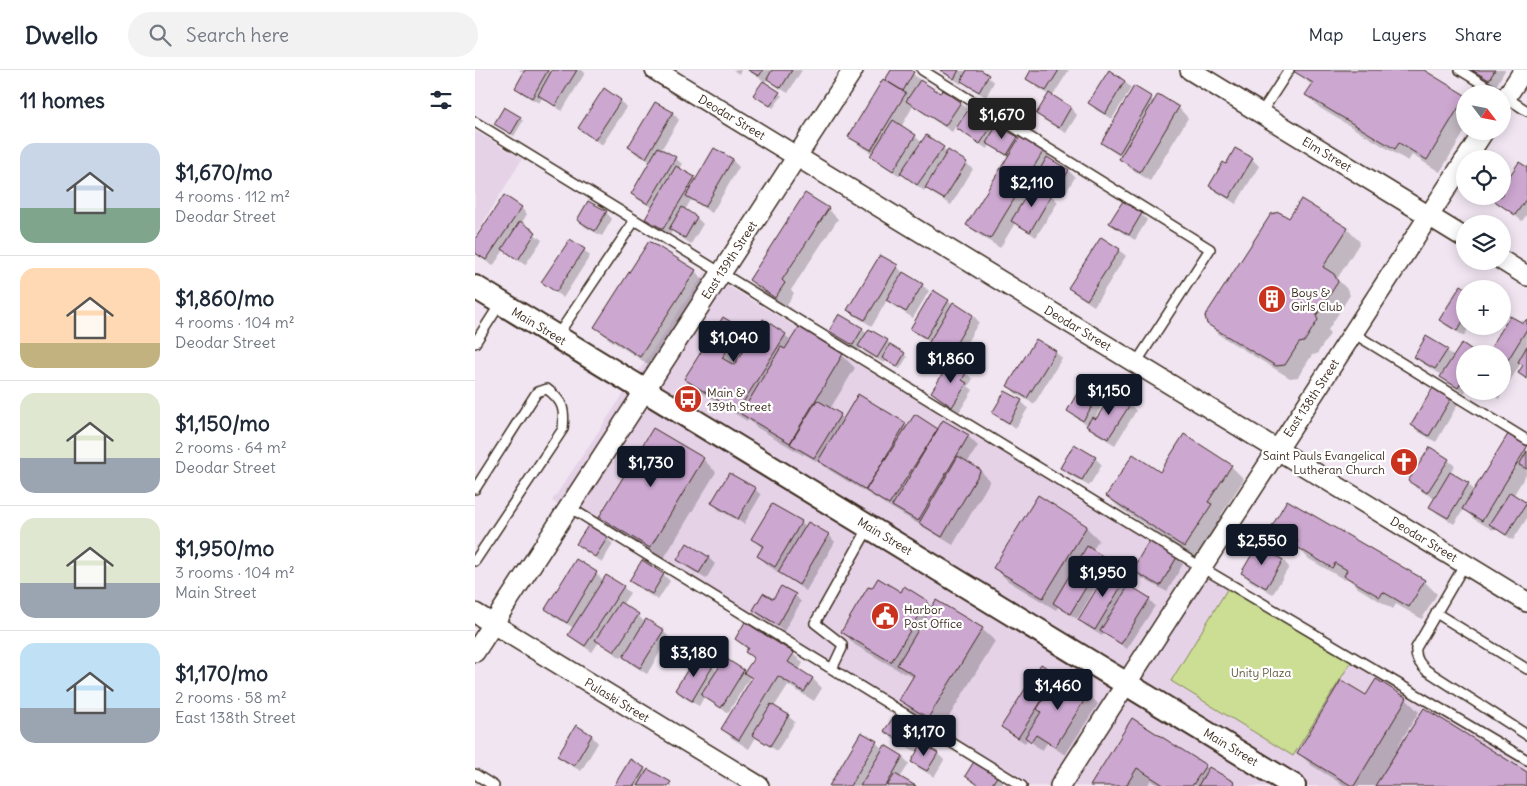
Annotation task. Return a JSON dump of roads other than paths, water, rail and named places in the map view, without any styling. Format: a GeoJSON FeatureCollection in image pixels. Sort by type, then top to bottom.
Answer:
{"type":"FeatureCollection","features":[{"type":"Feature","properties":{"kind":"street","name":"Deodar Street"},"geometry":{"type":"LineString","coordinates":[[655,70],[1527,602]]}},
{"type":"Feature","properties":{"kind":"street","name":"East 139th Street"},"geometry":{"type":"LineString","coordinates":[[475,652],[853,70]]}},
{"type":"Feature","properties":{"kind":"street","name":"Elm Street"},"geometry":{"type":"LineString","coordinates":[[1190,70],[1456,232]]}},
{"type":"Feature","properties":{"kind":"street"},"geometry":{"type":"LineString","coordinates":[[1511,86],[1523,70]]}},
{"type":"Feature","properties":{"kind":"street","name":"East 138th Street"},"geometry":{"type":"LineString","coordinates":[[1060,786],[1456,174]]}},
{"type":"Feature","properties":{"kind":"street"},"geometry":{"type":"LineString","coordinates":[[1511,266],[1527,276]]}},
{"type":"Feature","properties":{"kind":"street","name":"Main Street"},"geometry":{"type":"LineString","coordinates":[[475,287],[1294,786]]}},
{"type":"Feature","properties":{"kind":"street","name":"Pulaski Street"},"geometry":{"type":"LineString","coordinates":[[475,613],[759,786]]}},
{"type":"Feature","properties":{"kind":"lane"},"geometry":{"type":"LineString","coordinates":[[922,70],[1210,249],[1136,363]]}},
{"type":"Feature","properties":{"kind":"lane"},"geometry":{"type":"LineString","coordinates":[[1261,114],[1289,70]]}},
{"type":"Feature","properties":{"kind":"lane"},"geometry":{"type":"LineString","coordinates":[[1460,70],[1484,85]]}},
{"type":"Feature","properties":{"kind":"lane"},"geometry":{"type":"LineString","coordinates":[[1511,102],[1527,111]]}},
{"type":"Feature","properties":{"kind":"lane"},"geometry":{"type":"LineString","coordinates":[[475,122],[1201,567],[1527,760]]}},
{"type":"Feature","properties":{"kind":"lane"},"geometry":{"type":"LineString","coordinates":[[557,337],[635,220]]}},
{"type":"Feature","properties":{"kind":"lane"},"geometry":{"type":"LineString","coordinates":[[475,344],[501,303]]}},
{"type":"Feature","properties":{"kind":"lane"},"geometry":{"type":"LineString","coordinates":[[1353,333],[1527,440]]}},
{"type":"Feature","properties":{"kind":"lane"},"geometry":{"type":"LineString","coordinates":[[475,489],[537,392],[547,389],[558,397],[565,414],[563,430],[475,561]]}},
{"type":"Feature","properties":{"kind":"lane"},"geometry":{"type":"LineString","coordinates":[[569,507],[1023,786]]}},
{"type":"Feature","properties":{"kind":"lane"},"geometry":{"type":"LineString","coordinates":[[832,668],[842,648],[842,644],[815,623],[869,527]]}},
{"type":"Feature","properties":{"kind":"lane"},"geometry":{"type":"LineString","coordinates":[[1465,564],[1416,648],[1415,655],[1419,663],[1426,670],[1527,735]]}},
{"type":"Feature","properties":{"kind":"lane"},"geometry":{"type":"LineString","coordinates":[[1436,613],[1527,669]]}},
{"type":"Feature","properties":{"kind":"lane"},"geometry":{"type":"LineString","coordinates":[[475,774],[494,786]]}},
{"type":"Feature","properties":{"kind":"place","name":"Boys & Girls Club"},"geometry":{"type":"Point","coordinates":[1272,299]}},
{"type":"Feature","properties":{"kind":"place","name":"Main & 139th Street"},"geometry":{"type":"Point","coordinates":[688,399]}},
{"type":"Feature","properties":{"kind":"place","name":"Saint Pauls Evangelical Lutheran Church"},"geometry":{"type":"Point","coordinates":[1404,462]}},
{"type":"Feature","properties":{"kind":"place","name":"Harbor Post Office"},"geometry":{"type":"Point","coordinates":[885,616]}},
{"type":"Feature","properties":{"kind":"park label","name":"Unity Plaza"},"geometry":{"type":"Point","coordinates":[1261,672]}}]}
